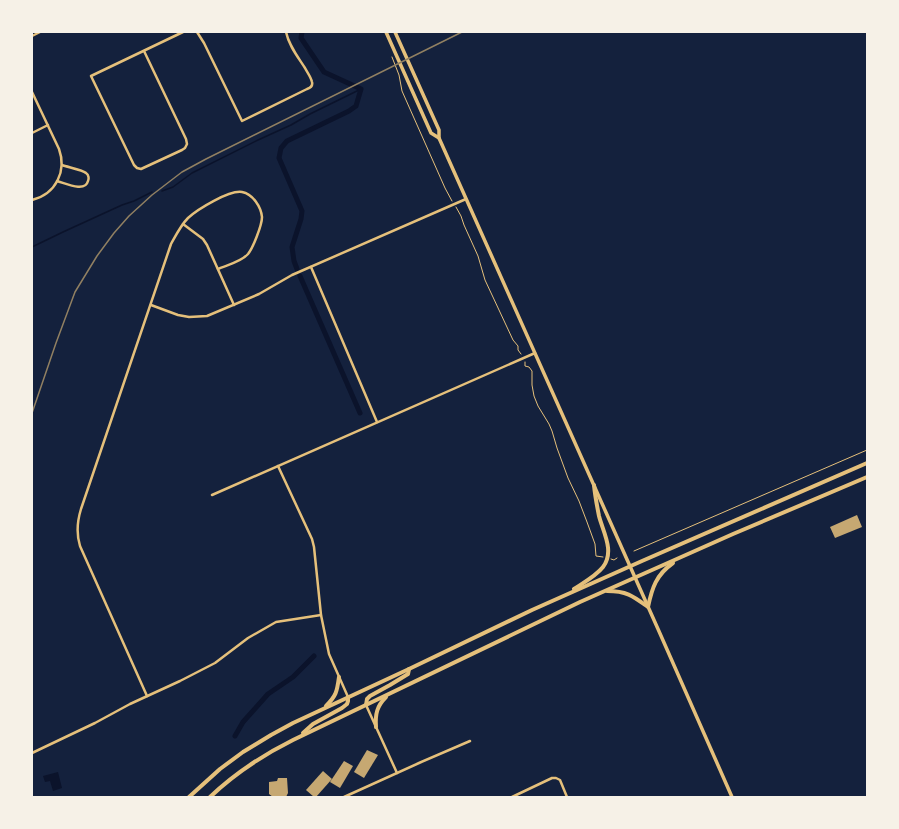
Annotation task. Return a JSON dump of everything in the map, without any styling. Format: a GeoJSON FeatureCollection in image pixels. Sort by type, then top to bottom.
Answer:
{"type":"FeatureCollection","features":[{"type":"Feature","properties":{"kind":"highway"},"geometry":{"type":"LineString","coordinates":[[189,797],[220,769],[270,735],[532,610],[867,463]]}},
{"type":"Feature","properties":{"kind":"highway"},"geometry":{"type":"LineString","coordinates":[[210,797],[237,774],[257,760],[300,736],[605,591],[867,477]]}},
{"type":"Feature","properties":{"kind":"highway"},"geometry":{"type":"LineString","coordinates":[[566,595],[604,566],[607,558],[608,548],[599,517],[594,485]]}},
{"type":"Feature","properties":{"kind":"highway"},"geometry":{"type":"LineString","coordinates":[[605,591],[627,593],[648,607],[655,582],[660,574],[679,558]]}},
{"type":"Feature","properties":{"kind":"highway"},"geometry":{"type":"LineString","coordinates":[[366,705],[367,699],[370,696],[390,686],[408,674],[409,669]]}},
{"type":"Feature","properties":{"kind":"highway"},"geometry":{"type":"LineString","coordinates":[[324,709],[333,700],[336,694],[339,677]]}},
{"type":"Feature","properties":{"kind":"highway"},"geometry":{"type":"LineString","coordinates":[[376,727],[375,717],[378,707],[389,694]]}},
{"type":"Feature","properties":{"kind":"highway"},"geometry":{"type":"LineString","coordinates":[[300,736],[313,724],[347,704],[348,697]]}},
{"type":"Feature","properties":{"kind":"main road"},"geometry":{"type":"LineString","coordinates":[[386,32],[431,134],[439,138]]}},
{"type":"Feature","properties":{"kind":"main road"},"geometry":{"type":"LineString","coordinates":[[395,32],[439,130],[439,138],[732,797]]}},
{"type":"Feature","properties":{"kind":"street"},"geometry":{"type":"LineString","coordinates":[[32,36],[40,32]]}},
{"type":"Feature","properties":{"kind":"street"},"geometry":{"type":"LineString","coordinates":[[144,51],[187,144],[182,150],[143,169],[140,169],[135,166],[91,76],[183,32]]}},
{"type":"Feature","properties":{"kind":"street"},"geometry":{"type":"LineString","coordinates":[[197,32],[203,40],[242,121],[308,89],[312,85],[307,71],[287,38],[286,32]]}},
{"type":"Feature","properties":{"kind":"street"},"geometry":{"type":"LineString","coordinates":[[32,92],[61,154],[62,165],[60,174],[53,187],[45,194],[32,200]]}},
{"type":"Feature","properties":{"kind":"street"},"geometry":{"type":"LineString","coordinates":[[32,133],[48,125]]}},
{"type":"Feature","properties":{"kind":"street"},"geometry":{"type":"LineString","coordinates":[[57,181],[80,188],[86,185],[89,180],[88,175],[85,172],[62,165]]}},
{"type":"Feature","properties":{"kind":"street"},"geometry":{"type":"LineString","coordinates":[[147,696],[80,546],[77,537],[77,527],[81,509],[176,233],[196,212],[225,195],[233,192],[243,192],[256,202],[262,216],[261,223],[249,253],[243,258],[218,269]]}},
{"type":"Feature","properties":{"kind":"street"},"geometry":{"type":"LineString","coordinates":[[151,304],[189,318],[207,316],[259,294],[292,275],[467,199]]}},
{"type":"Feature","properties":{"kind":"street"},"geometry":{"type":"LineString","coordinates":[[183,224],[203,239],[207,245],[234,305]]}},
{"type":"Feature","properties":{"kind":"street"},"geometry":{"type":"LineString","coordinates":[[311,267],[377,422]]}},
{"type":"Feature","properties":{"kind":"street"},"geometry":{"type":"LineString","coordinates":[[212,495],[535,353]]}},
{"type":"Feature","properties":{"kind":"street"},"geometry":{"type":"LineString","coordinates":[[278,466],[312,539],[321,615],[329,654],[348,697]]}},
{"type":"Feature","properties":{"kind":"street"},"geometry":{"type":"LineString","coordinates":[[32,753],[215,663],[248,638],[276,622],[321,615]]}},
{"type":"Feature","properties":{"kind":"street"},"geometry":{"type":"LineString","coordinates":[[366,705],[397,772]]}},
{"type":"Feature","properties":{"kind":"street"},"geometry":{"type":"LineString","coordinates":[[344,797],[397,772],[470,741]]}},
{"type":"Feature","properties":{"kind":"street"},"geometry":{"type":"LineString","coordinates":[[512,797],[552,778],[560,780],[567,797]]}},
{"type":"Feature","properties":{"kind":"path"},"geometry":{"type":"LineString","coordinates":[[391,54],[399,75],[402,91],[445,188],[461,216],[478,256],[485,280],[518,346],[518,350],[524,357],[525,366],[532,370],[534,396],[552,431],[568,478],[579,501],[595,544],[596,556],[604,558]]}},
{"type":"Feature","properties":{"kind":"path"},"geometry":{"type":"LineString","coordinates":[[634,551],[867,450]]}},
{"type":"Feature","properties":{"kind":"path"},"geometry":{"type":"LineString","coordinates":[[610,559],[614,560],[617,558]]}},
{"type":"Feature","properties":{"kind":"water"},"geometry":{"type":"Polygon","coordinates":[[[58,772],[62,788],[53,791],[50,781],[45,782],[43,776],[58,772]]]}},
{"type":"Feature","properties":{"kind":"building"},"geometry":{"type":"Polygon","coordinates":[[[857,515],[862,527],[835,538],[830,527],[857,515]]]}},
{"type":"Feature","properties":{"kind":"building"},"geometry":{"type":"Polygon","coordinates":[[[367,750],[378,755],[364,778],[354,772],[367,750]]]}},
{"type":"Feature","properties":{"kind":"building"},"geometry":{"type":"Polygon","coordinates":[[[344,761],[353,766],[340,788],[330,782],[344,761]]]}},
{"type":"Feature","properties":{"kind":"building"},"geometry":{"type":"Polygon","coordinates":[[[323,771],[332,779],[316,797],[314,797],[306,790],[323,771]]]}},
{"type":"Feature","properties":{"kind":"building"},"geometry":{"type":"Polygon","coordinates":[[[278,778],[287,778],[288,793],[286,797],[273,797],[269,794],[269,782],[277,781],[278,778]]]}},
{"type":"Feature","properties":{"kind":"waterway"},"geometry":{"type":"LineString","coordinates":[[297,269],[292,247],[302,211],[279,158],[281,148],[287,141],[349,111],[356,106],[361,89],[324,72],[301,38],[302,32]]}},
{"type":"Feature","properties":{"kind":"waterway"},"geometry":{"type":"LineString","coordinates":[[162,191],[173,187],[192,173],[361,89]]}},
{"type":"Feature","properties":{"kind":"waterway"},"geometry":{"type":"LineString","coordinates":[[32,247],[152,192]]}},
{"type":"Feature","properties":{"kind":"waterway"},"geometry":{"type":"LineString","coordinates":[[300,276],[360,413]]}},
{"type":"Feature","properties":{"kind":"waterway"},"geometry":{"type":"LineString","coordinates":[[235,736],[243,722],[268,694],[293,677],[314,656]]}},
{"type":"Feature","properties":{"kind":"railway"},"geometry":{"type":"LineString","coordinates":[[32,413],[75,292],[97,256],[114,233],[129,216],[152,195],[182,172],[206,159],[462,32]]}}]}
